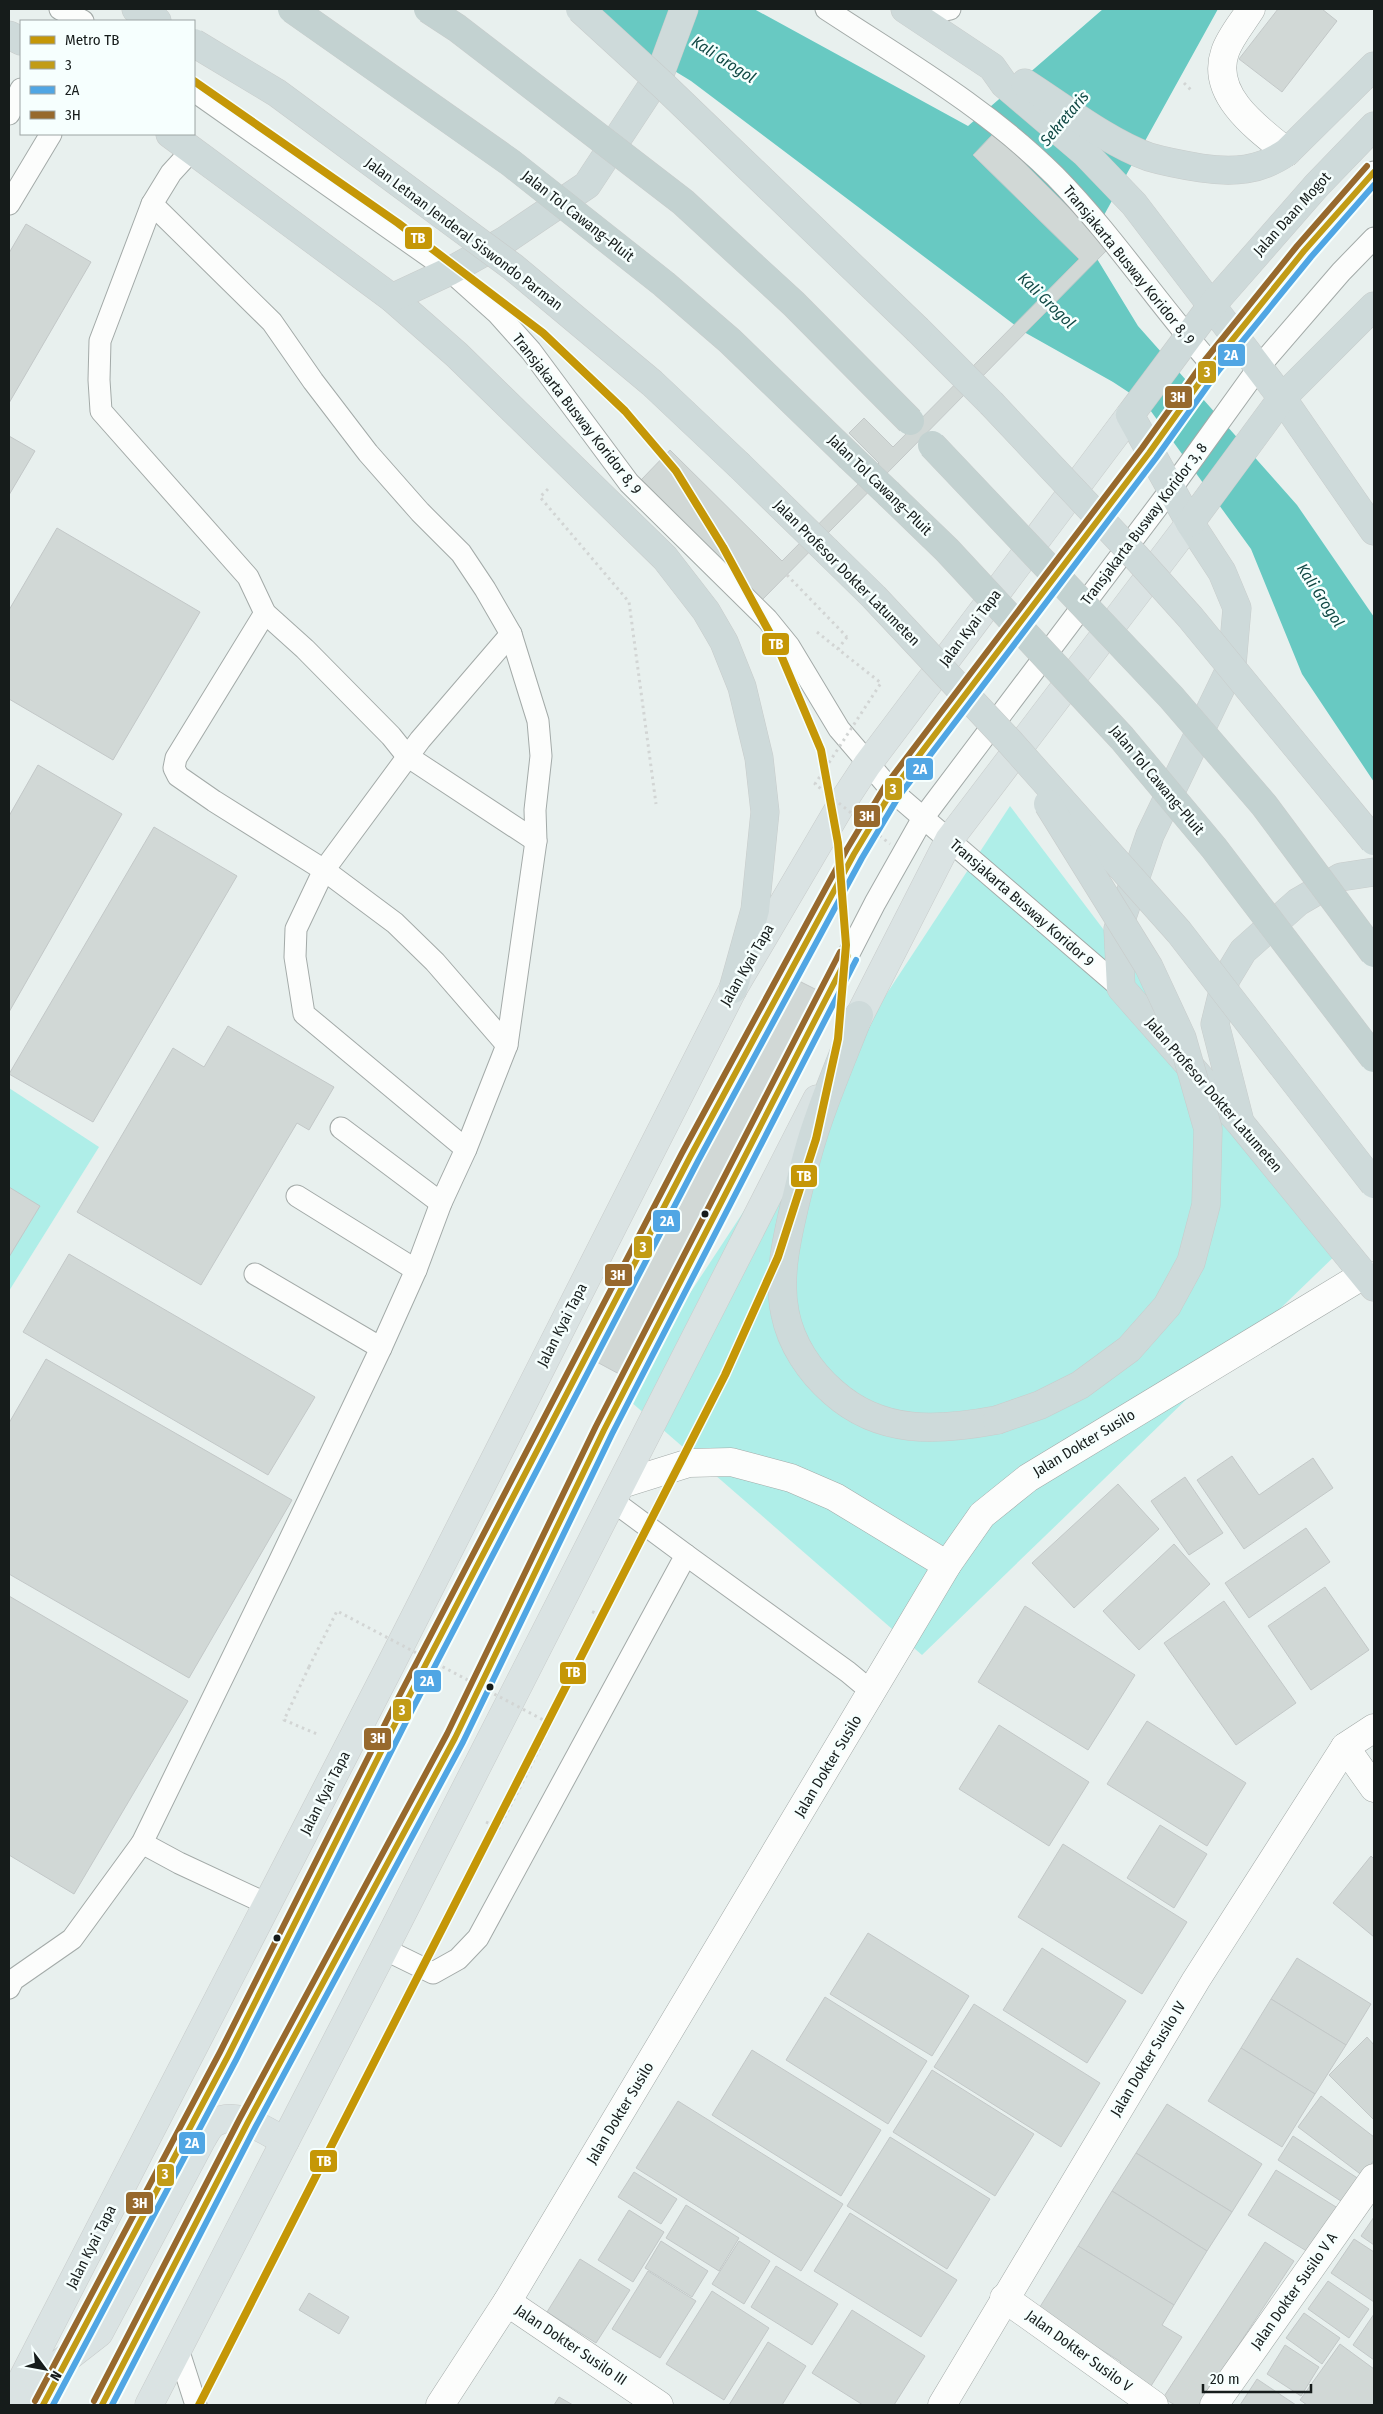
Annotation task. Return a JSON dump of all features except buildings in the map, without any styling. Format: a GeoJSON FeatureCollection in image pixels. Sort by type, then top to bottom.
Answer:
{"type":"FeatureCollection","features":[{"type":"Feature","properties":{"kind":"highway"},"geometry":{"type":"LineString","coordinates":[[136,9],[155,20]]}},
{"type":"Feature","properties":{"kind":"highway","name":"Jalan Tol Cawang–Pluit"},"geometry":{"type":"LineString","coordinates":[[292,9],[511,163],[664,284],[730,341],[947,550],[1122,738],[1214,848],[1374,1058]]}},
{"type":"Feature","properties":{"kind":"highway"},"geometry":{"type":"LineString","coordinates":[[428,9],[456,28],[682,202],[794,304],[910,421],[1171,696],[1264,805],[1374,953]]}},
{"type":"Feature","properties":{"kind":"highway"},"geometry":{"type":"LineString","coordinates":[[580,9],[664,86],[918,330],[991,403],[1190,617],[1374,841]]}},
{"type":"Feature","properties":{"kind":"highway"},"geometry":{"type":"LineString","coordinates":[[392,298],[450,271],[504,241],[587,186],[660,74],[684,9]]}},
{"type":"Feature","properties":{"kind":"highway"},"geometry":{"type":"LineString","coordinates":[[911,12],[1004,76],[1122,144],[1148,156],[1171,163],[1233,171],[1254,169],[1273,162],[1288,152],[1374,66]]}},
{"type":"Feature","properties":{"kind":"highway","name":"Jalan Letnan Jenderal Siswondo Parman"},"geometry":{"type":"LineString","coordinates":[[195,44],[277,93],[513,267],[652,383],[740,466]]}},
{"type":"Feature","properties":{"kind":"highway"},"geometry":{"type":"LineString","coordinates":[[1004,76],[1085,153],[1134,204],[1282,398],[1374,531]]}},
{"type":"Feature","properties":{"kind":"highway","name":"Jalan Daan Mogot"},"geometry":{"type":"LineString","coordinates":[[1212,304],[1317,185],[1374,126]]}},
{"type":"Feature","properties":{"kind":"highway"},"geometry":{"type":"LineString","coordinates":[[171,135],[392,298],[457,355],[665,558],[706,611],[724,642],[742,687],[759,758],[765,812],[756,910],[732,989]]}},
{"type":"Feature","properties":{"kind":"highway","name":"Jalan Kyai Tapa"},"geometry":{"type":"LineString","coordinates":[[1134,410],[1212,304]]}},
{"type":"Feature","properties":{"kind":"highway"},"geometry":{"type":"LineString","coordinates":[[1195,515],[1282,398],[1374,306]]}},
{"type":"Feature","properties":{"kind":"highway"},"geometry":{"type":"LineString","coordinates":[[1121,988],[1118,929],[1150,835],[1232,665],[1237,608],[1195,515],[1171,489],[1156,443],[1134,410]]}},
{"type":"Feature","properties":{"kind":"highway","name":"Jalan Profesor Dokter Latumeten"},"geometry":{"type":"LineString","coordinates":[[740,466],[874,597],[1009,741],[1179,932],[1374,1184]]}},
{"type":"Feature","properties":{"kind":"highway"},"geometry":{"type":"LineString","coordinates":[[859,1015],[816,1125],[789,1228],[783,1272],[785,1313],[798,1350],[819,1380],[846,1404],[879,1421],[919,1428],[956,1428],[997,1420],[1040,1405],[1080,1385],[1129,1349],[1167,1306],[1191,1262],[1206,1205],[1208,1129],[1182,1038],[1149,967],[1009,741]]}},
{"type":"Feature","properties":{"kind":"highway"},"geometry":{"type":"LineString","coordinates":[[1241,1124],[1215,1024],[1226,979],[1243,951],[1298,902],[1341,877],[1374,872]]}},
{"type":"Feature","properties":{"kind":"highway","name":"Jalan Profesor Dokter Latumeten"},"geometry":{"type":"LineString","coordinates":[[1121,988],[1241,1124],[1370,1280]]}},
{"type":"Feature","properties":{"kind":"main road","name":"Jalan Kyai Tapa"},"geometry":{"type":"LineString","coordinates":[[10,2403],[391,1664],[732,989],[844,800],[867,765],[1134,410]]}},
{"type":"Feature","properties":{"kind":"main road"},"geometry":{"type":"LineString","coordinates":[[149,2405],[384,1949],[949,840],[1195,515]]}},
{"type":"Feature","properties":{"kind":"main road"},"geometry":{"type":"LineString","coordinates":[[10,2403],[98,2333],[202,2139],[213,2124],[228,2117],[248,2122],[284,2141]]}},
{"type":"Feature","properties":{"kind":"street"},"geometry":{"type":"LineString","coordinates":[[1251,9],[1226,49],[1221,65],[1224,86],[1239,109],[1262,132],[1288,152]]}},
{"type":"Feature","properties":{"kind":"street","name":"Jalan Dokter Susilo"},"geometry":{"type":"LineString","coordinates":[[440,2405],[507,2302],[947,1565],[982,1515],[1028,1478],[1370,1280]]}},
{"type":"Feature","properties":{"kind":"street"},"geometry":{"type":"LineString","coordinates":[[617,1492],[688,1463],[732,1462],[791,1478],[835,1497],[947,1565]]}},
{"type":"Feature","properties":{"kind":"street","name":"Jalan Dokter Susilo IV"},"geometry":{"type":"LineString","coordinates":[[942,2405],[1004,2298],[1196,1980],[1345,1747],[1374,1728]]}},
{"type":"Feature","properties":{"kind":"street"},"geometry":{"type":"LineString","coordinates":[[1345,1747],[1374,1788]]}},
{"type":"Feature","properties":{"kind":"street","name":"Jalan Dokter Susilo V A"},"geometry":{"type":"LineString","coordinates":[[1214,2405],[1374,2178]]}},
{"type":"Feature","properties":{"kind":"street","name":"Jalan Dokter Susilo V"},"geometry":{"type":"LineString","coordinates":[[1004,2298],[1154,2405]]}},
{"type":"Feature","properties":{"kind":"street","name":"Jalan Dokter Susilo III"},"geometry":{"type":"LineString","coordinates":[[507,2302],[659,2405]]}},
{"type":"Feature","properties":{"kind":"lane"},"geometry":{"type":"LineString","coordinates":[[60,9],[81,20]]}},
{"type":"Feature","properties":{"kind":"lane","name":"Transjakarta Busway Koridor 8, 9"},"geometry":{"type":"LineString","coordinates":[[826,9],[950,89],[1034,157],[1083,206],[1113,242],[1182,344],[1212,365]]}},
{"type":"Feature","properties":{"kind":"lane"},"geometry":{"type":"LineString","coordinates":[[911,12],[950,9]]}},
{"type":"Feature","properties":{"kind":"lane"},"geometry":{"type":"LineString","coordinates":[[9,114],[20,91]]}},
{"type":"Feature","properties":{"kind":"lane","name":"Transjakarta Busway Koridor 8, 9"},"geometry":{"type":"LineString","coordinates":[[195,91],[450,271],[498,314],[531,351],[629,483],[767,619],[790,646],[809,675],[824,707],[867,765],[892,791],[923,818]]}},
{"type":"Feature","properties":{"kind":"lane"},"geometry":{"type":"LineString","coordinates":[[9,204],[51,135]]}},
{"type":"Feature","properties":{"kind":"lane"},"geometry":{"type":"LineString","coordinates":[[192,149],[171,174],[152,204],[100,341],[99,380],[101,411],[248,577],[265,613],[305,649],[391,736],[408,756],[536,841]]}},
{"type":"Feature","properties":{"kind":"lane"},"geometry":{"type":"LineString","coordinates":[[43,2405],[228,2056],[403,1708],[690,1157],[854,854],[892,791],[1156,443],[1212,365],[1304,250],[1374,172]]}},
{"type":"Feature","properties":{"kind":"lane"},"geometry":{"type":"LineString","coordinates":[[10,1982],[72,1939],[142,1843],[280,1562],[381,1348],[416,1270],[440,1203],[466,1149],[507,1045],[536,841],[535,810],[541,756],[538,721],[511,634],[461,553],[420,512],[368,453],[312,381],[272,322],[152,204]]}},
{"type":"Feature","properties":{"kind":"lane","name":"Transjakarta Busway Koridor 3, 8"},"geometry":{"type":"LineString","coordinates":[[102,2405],[248,2122],[455,1738],[609,1421],[870,912],[923,818],[1171,489],[1259,367],[1341,272],[1374,238]]}},
{"type":"Feature","properties":{"kind":"lane"},"geometry":{"type":"LineString","coordinates":[[665,558],[683,567],[730,583]]}},
{"type":"Feature","properties":{"kind":"lane"},"geometry":{"type":"LineString","coordinates":[[265,613],[176,758],[174,768],[178,776],[214,802],[324,870],[395,923],[435,962],[507,1045]]}},
{"type":"Feature","properties":{"kind":"lane"},"geometry":{"type":"LineString","coordinates":[[466,1149],[304,1014],[295,957],[296,929],[324,870],[408,756],[511,634]]}},
{"type":"Feature","properties":{"kind":"lane","name":"Transjakarta Busway Koridor 9"},"geometry":{"type":"LineString","coordinates":[[923,818],[1121,988]]}},
{"type":"Feature","properties":{"kind":"lane"},"geometry":{"type":"LineString","coordinates":[[341,1128],[440,1203]]}},
{"type":"Feature","properties":{"kind":"lane"},"geometry":{"type":"LineString","coordinates":[[297,1196],[416,1270]]}},
{"type":"Feature","properties":{"kind":"lane"},"geometry":{"type":"LineString","coordinates":[[255,1274],[381,1348]]}},
{"type":"Feature","properties":{"kind":"lane"},"geometry":{"type":"LineString","coordinates":[[617,1492],[686,1555],[848,1672],[872,1692]]}},
{"type":"Feature","properties":{"kind":"lane"},"geometry":{"type":"LineString","coordinates":[[384,1949],[433,1973],[458,1958],[478,1938],[686,1555]]}},
{"type":"Feature","properties":{"kind":"lane"},"geometry":{"type":"LineString","coordinates":[[142,1843],[179,1863],[267,1904]]}},
{"type":"Feature","properties":{"kind":"lane"},"geometry":{"type":"LineString","coordinates":[[178,2349],[196,2405]]}},
{"type":"Feature","properties":{"kind":"path"},"geometry":{"type":"LineString","coordinates":[[546,488],[540,496],[629,602],[656,804]]}},
{"type":"Feature","properties":{"kind":"path"},"geometry":{"type":"LineString","coordinates":[[787,575],[848,637],[838,649]]}},
{"type":"Feature","properties":{"kind":"path"},"geometry":{"type":"LineString","coordinates":[[822,636],[881,683],[815,784],[890,844]]}},
{"type":"Feature","properties":{"kind":"path"},"geometry":{"type":"LineString","coordinates":[[284,1720],[337,1611],[551,1724]]}},
{"type":"Feature","properties":{"kind":"path"},"geometry":{"type":"LineString","coordinates":[[499,1828],[604,1617]]}},
{"type":"Feature","properties":{"kind":"shaded area"},"geometry":{"type":"Polygon","coordinates":[[[1010,806],[1344,1247],[922,1655],[623,1395],[1010,806]]]}},
{"type":"Feature","properties":{"kind":"shaded area"},"geometry":{"type":"Polygon","coordinates":[[[9,1088],[99,1147],[9,1291],[9,1088]]]}},
{"type":"Feature","properties":{"kind":"water"},"geometry":{"type":"Polygon","coordinates":[[[573,9],[754,9],[968,126],[1103,9],[1218,9],[1088,244],[1138,326],[1297,505],[1374,617],[1374,782],[1302,674],[1251,549],[1145,403],[1113,382],[1024,332],[691,81],[573,9]]]}},
{"type":"Feature","properties":{"kind":"metro line","name":"TB"},"geometry":{"type":"LineString","coordinates":[[195,82],[398,223],[543,333],[625,411],[676,471],[723,547],[778,648],[821,750],[838,843],[846,945],[838,1039],[816,1139],[778,1257],[725,1375],[199,2405]]}},
{"type":"Feature","properties":{"kind":"transit line","name":"3H"},"geometry":{"type":"LineString","coordinates":[[35,2401],[220,2052],[395,1704],[682,1153],[847,849],[885,786],[1142,448],[1205,360],[1297,246],[1367,166]]}},
{"type":"Feature","properties":{"kind":"transit line","name":"3"},"geometry":{"type":"LineString","coordinates":[[43,2405],[228,2056],[403,1708],[690,1157],[854,854],[892,791],[1149,453],[1212,365],[1304,251],[1374,172]]}},
{"type":"Feature","properties":{"kind":"transit line","name":"2A"},"geometry":{"type":"LineString","coordinates":[[53,2405],[236,2060],[411,1712],[698,1161],[862,858],[899,796],[1156,458],[1219,370],[1311,257],[1374,185]]}},
{"type":"Feature","properties":{"kind":"transit line","name":"3H"},"geometry":{"type":"LineString","coordinates":[[94,2401],[240,2118],[447,1734],[596,1426],[840,952]]}},
{"type":"Feature","properties":{"kind":"transit line","name":"3"},"geometry":{"type":"LineString","coordinates":[[102,2405],[248,2122],[455,1738],[604,1430],[848,956]]}},
{"type":"Feature","properties":{"kind":"transit line","name":"2A"},"geometry":{"type":"LineString","coordinates":[[112,2405],[256,2126],[463,1742],[612,1434],[856,960]]}},
{"type":"Feature","properties":{"kind":"water label","name":"Kali Grogol"},"geometry":{"type":"Point","coordinates":[724,59]}},
{"type":"Feature","properties":{"kind":"water label","name":"Sekretaris"},"geometry":{"type":"Point","coordinates":[1064,118]}},
{"type":"Feature","properties":{"kind":"water label","name":"Kali Grogol"},"geometry":{"type":"Point","coordinates":[1047,300]}},
{"type":"Feature","properties":{"kind":"water label","name":"Kali Grogol"},"geometry":{"type":"Point","coordinates":[1321,595]}}]}
